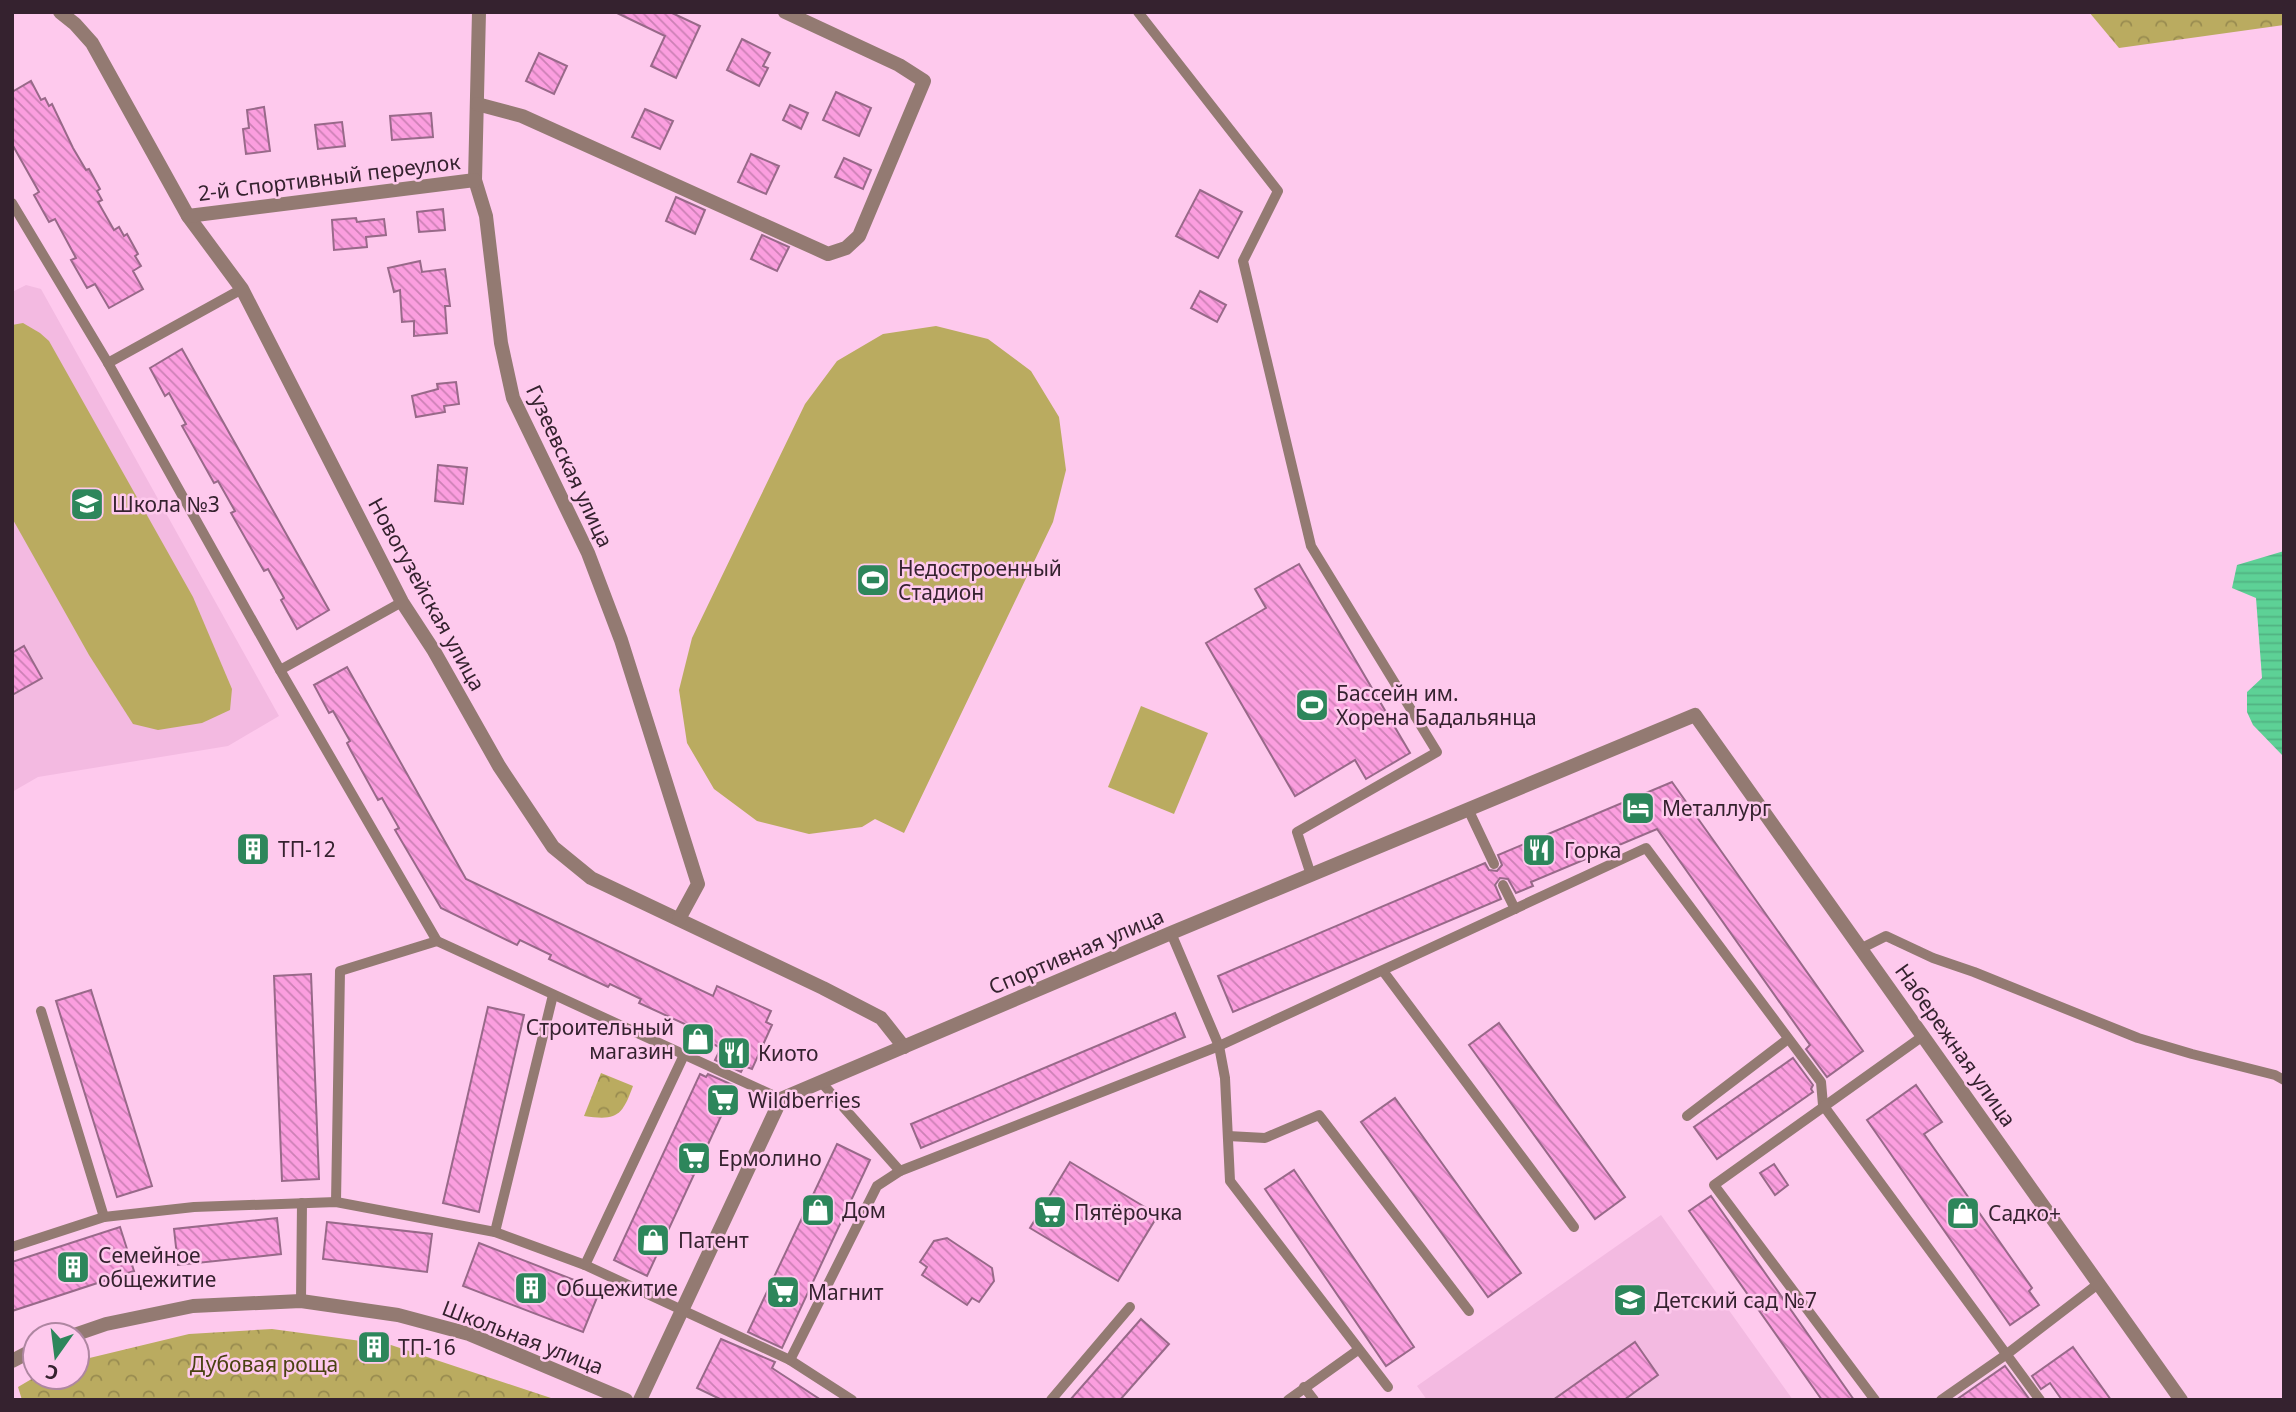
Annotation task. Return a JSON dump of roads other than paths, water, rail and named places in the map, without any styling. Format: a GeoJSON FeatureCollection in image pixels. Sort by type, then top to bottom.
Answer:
{"type":"FeatureCollection","features":[{"type":"Feature","properties":{"kind":"street","name":"Новогузейская улица"},"geometry":{"type":"LineString","coordinates":[[60,12],[92,43],[188,216],[242,289],[402,602],[434,651],[499,766],[553,847],[591,878],[881,1018],[904,1046]]}},
{"type":"Feature","properties":{"kind":"street","name":"Гузеевская улица"},"geometry":{"type":"LineString","coordinates":[[479,12],[475,180],[486,216],[500,342],[513,398],[588,553],[621,640],[698,884],[679,919]]}},
{"type":"Feature","properties":{"kind":"street"},"geometry":{"type":"LineString","coordinates":[[477,104],[522,116],[828,254],[846,248],[859,236],[924,81],[899,65],[786,12]]}},
{"type":"Feature","properties":{"kind":"street","name":"2-й Спортивный переулок"},"geometry":{"type":"LineString","coordinates":[[188,216],[475,180]]}},
{"type":"Feature","properties":{"kind":"street","name":"Спортивная улица"},"geometry":{"type":"LineString","coordinates":[[781,1099],[1695,715]]}},
{"type":"Feature","properties":{"kind":"street","name":"Набережная улица"},"geometry":{"type":"LineString","coordinates":[[1695,715],[2181,1400]]}},
{"type":"Feature","properties":{"kind":"street"},"geometry":{"type":"LineString","coordinates":[[640,1400],[781,1099]]}},
{"type":"Feature","properties":{"kind":"street","name":"Школьная улица"},"geometry":{"type":"LineString","coordinates":[[91,1329],[193,1306],[301,1301],[397,1315],[469,1334],[626,1400]]}},
{"type":"Feature","properties":{"kind":"lane"},"geometry":{"type":"LineString","coordinates":[[1138,12],[1278,191],[1243,261],[1311,546],[1437,752],[1297,832],[1311,875]]}},
{"type":"Feature","properties":{"kind":"lane"},"geometry":{"type":"LineString","coordinates":[[12,203],[107,363],[437,942],[781,1099]]}},
{"type":"Feature","properties":{"kind":"lane"},"geometry":{"type":"LineString","coordinates":[[107,363],[242,289]]}},
{"type":"Feature","properties":{"kind":"lane"},"geometry":{"type":"LineString","coordinates":[[280,670],[402,602]]}},
{"type":"Feature","properties":{"kind":"lane"},"geometry":{"type":"LineString","coordinates":[[1468,809],[1494,864]]}},
{"type":"Feature","properties":{"kind":"lane"},"geometry":{"type":"LineString","coordinates":[[790,1360],[877,1186],[900,1171],[1219,1046],[1646,848],[1821,1082],[1824,1105],[2040,1400]]}},
{"type":"Feature","properties":{"kind":"lane"},"geometry":{"type":"LineString","coordinates":[[1503,885],[1515,909]]}},
{"type":"Feature","properties":{"kind":"lane"},"geometry":{"type":"LineString","coordinates":[[1171,933],[1219,1046],[1225,1078],[1230,1181],[1388,1387]]}},
{"type":"Feature","properties":{"kind":"lane"},"geometry":{"type":"LineString","coordinates":[[1862,948],[1886,936],[1933,958],[2138,1038],[2275,1075],[2284,1080]]}},
{"type":"Feature","properties":{"kind":"lane"},"geometry":{"type":"LineString","coordinates":[[337,1202],[340,971],[437,942]]}},
{"type":"Feature","properties":{"kind":"lane"},"geometry":{"type":"LineString","coordinates":[[1383,971],[1574,1227]]}},
{"type":"Feature","properties":{"kind":"lane"},"geometry":{"type":"LineString","coordinates":[[495,1232],[554,995]]}},
{"type":"Feature","properties":{"kind":"lane"},"geometry":{"type":"LineString","coordinates":[[41,1011],[104,1217]]}},
{"type":"Feature","properties":{"kind":"lane"},"geometry":{"type":"LineString","coordinates":[[1875,1400],[1714,1185],[1923,1036]]}},
{"type":"Feature","properties":{"kind":"lane"},"geometry":{"type":"LineString","coordinates":[[1687,1116],[1788,1039]]}},
{"type":"Feature","properties":{"kind":"lane"},"geometry":{"type":"LineString","coordinates":[[584,1265],[684,1055]]}},
{"type":"Feature","properties":{"kind":"lane"},"geometry":{"type":"LineString","coordinates":[[821,1082],[900,1171]]}},
{"type":"Feature","properties":{"kind":"lane"},"geometry":{"type":"LineString","coordinates":[[1228,1136],[1265,1138],[1319,1115],[1469,1311]]}},
{"type":"Feature","properties":{"kind":"lane"},"geometry":{"type":"LineString","coordinates":[[12,1247],[104,1217],[194,1207],[337,1202],[495,1232],[584,1265],[790,1360],[852,1400]]}},
{"type":"Feature","properties":{"kind":"lane"},"geometry":{"type":"LineString","coordinates":[[301,1301],[302,1203]]}},
{"type":"Feature","properties":{"kind":"lane"},"geometry":{"type":"LineString","coordinates":[[1941,1400],[2007,1354],[2098,1284]]}},
{"type":"Feature","properties":{"kind":"lane"},"geometry":{"type":"LineString","coordinates":[[1051,1400],[1130,1307]]}},
{"type":"Feature","properties":{"kind":"lane"},"geometry":{"type":"LineString","coordinates":[[1288,1400],[1358,1350]]}},
{"type":"Feature","properties":{"kind":"lane"},"geometry":{"type":"LineString","coordinates":[[1304,1387],[1314,1400]]}},
{"type":"Feature","properties":{"kind":"place","name":"Школа №3"},"geometry":{"type":"Point","coordinates":[87,504]}},
{"type":"Feature","properties":{"kind":"place","name":"Недостроенный Стадион"},"geometry":{"type":"Point","coordinates":[873,580]}},
{"type":"Feature","properties":{"kind":"place","name":"Бассейн им. Хорена Бадальянца"},"geometry":{"type":"Point","coordinates":[1312,705]}},
{"type":"Feature","properties":{"kind":"place","name":"Металлург"},"geometry":{"type":"Point","coordinates":[1638,808]}},
{"type":"Feature","properties":{"kind":"place","name":"ТП-12"},"geometry":{"type":"Point","coordinates":[253,849]}},
{"type":"Feature","properties":{"kind":"place","name":"Горка"},"geometry":{"type":"Point","coordinates":[1539,850]}},
{"type":"Feature","properties":{"kind":"place","name":"Строительный магазин"},"geometry":{"type":"Point","coordinates":[698,1039]}},
{"type":"Feature","properties":{"kind":"place","name":"Киото"},"geometry":{"type":"Point","coordinates":[734,1053]}},
{"type":"Feature","properties":{"kind":"place","name":"Wildberries"},"geometry":{"type":"Point","coordinates":[723,1100]}},
{"type":"Feature","properties":{"kind":"place","name":"Ермолино"},"geometry":{"type":"Point","coordinates":[694,1158]}},
{"type":"Feature","properties":{"kind":"place","name":"Дом"},"geometry":{"type":"Point","coordinates":[818,1210]}},
{"type":"Feature","properties":{"kind":"place","name":"Пятёрочка"},"geometry":{"type":"Point","coordinates":[1050,1212]}},
{"type":"Feature","properties":{"kind":"place","name":"Садко+"},"geometry":{"type":"Point","coordinates":[1963,1213]}},
{"type":"Feature","properties":{"kind":"place","name":"Патент"},"geometry":{"type":"Point","coordinates":[653,1240]}},
{"type":"Feature","properties":{"kind":"place","name":"Семейное общежитие"},"geometry":{"type":"Point","coordinates":[73,1267]}},
{"type":"Feature","properties":{"kind":"place","name":"Общежитие"},"geometry":{"type":"Point","coordinates":[531,1288]}},
{"type":"Feature","properties":{"kind":"place","name":"Магнит"},"geometry":{"type":"Point","coordinates":[783,1292]}},
{"type":"Feature","properties":{"kind":"place","name":"Детский сад №7"},"geometry":{"type":"Point","coordinates":[1630,1300]}},
{"type":"Feature","properties":{"kind":"place","name":"ТП-16"},"geometry":{"type":"Point","coordinates":[374,1347]}},
{"type":"Feature","properties":{"kind":"park label","name":"Дубовая роща"},"geometry":{"type":"Point","coordinates":[264,1364]}}]}
